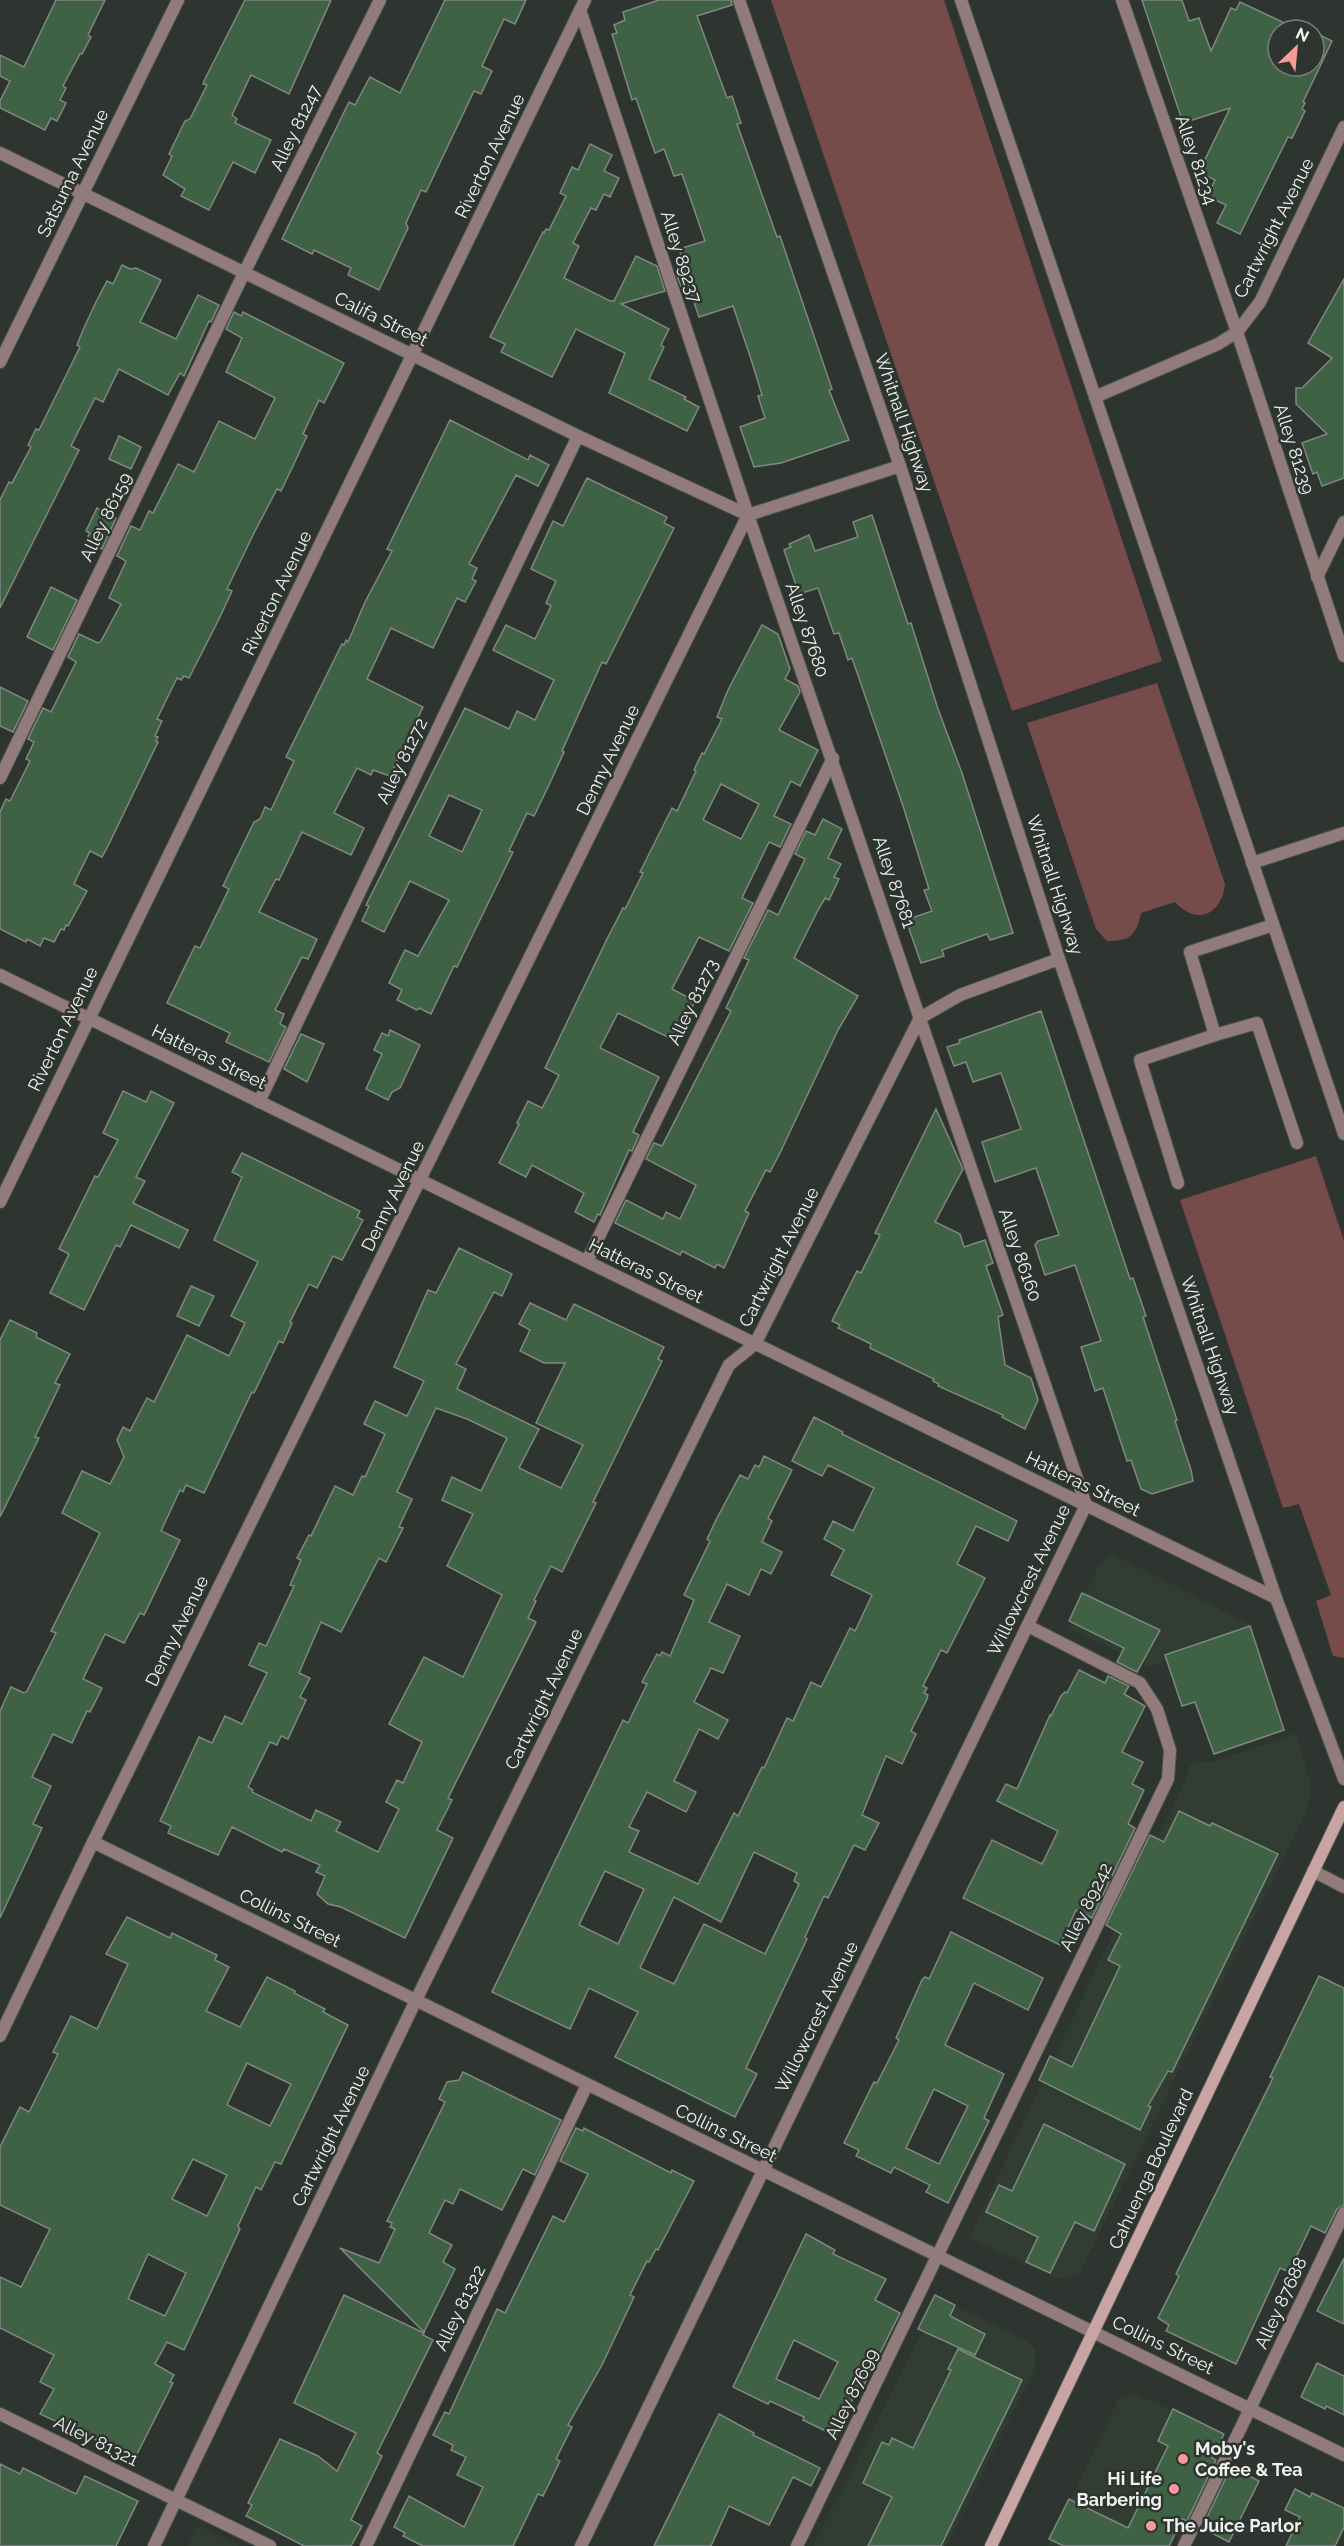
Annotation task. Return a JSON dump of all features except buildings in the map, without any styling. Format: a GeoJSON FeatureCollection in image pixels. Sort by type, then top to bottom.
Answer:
{"type":"FeatureCollection","features":[{"type":"Feature","properties":{"kind":"main road","name":"Cahuenga Boulevard"},"geometry":{"type":"LineString","coordinates":[[991,2546],[1344,1807]]}},
{"type":"Feature","properties":{"kind":"street","name":"Satsuma Avenue"},"geometry":{"type":"LineString","coordinates":[[0,362],[178,0]]}},
{"type":"Feature","properties":{"kind":"street","name":"Alley 81247"},"geometry":{"type":"LineString","coordinates":[[245,271],[380,0]]}},
{"type":"Feature","properties":{"kind":"street","name":"Whitnall Highway"},"geometry":{"type":"LineString","coordinates":[[739,0],[900,466],[1059,959],[1276,1598],[1344,1779]]}},
{"type":"Feature","properties":{"kind":"street"},"geometry":{"type":"LineString","coordinates":[[961,0],[1344,1134]]}},
{"type":"Feature","properties":{"kind":"street","name":"Alley 81234"},"geometry":{"type":"LineString","coordinates":[[1122,0],[1237,332]]}},
{"type":"Feature","properties":{"kind":"street","name":"Riverton Avenue"},"geometry":{"type":"LineString","coordinates":[[0,1202],[583,5]]}},
{"type":"Feature","properties":{"kind":"street","name":"Alley 89237"},"geometry":{"type":"LineString","coordinates":[[583,5],[748,515]]}},
{"type":"Feature","properties":{"kind":"street","name":"Cartwright Avenue"},"geometry":{"type":"LineString","coordinates":[[1095,397],[1218,344],[1237,332],[1260,302],[1344,127]]}},
{"type":"Feature","properties":{"kind":"street","name":"Califa Street"},"geometry":{"type":"LineString","coordinates":[[0,153],[578,436],[748,515]]}},
{"type":"Feature","properties":{"kind":"street","name":"Alley 86159"},"geometry":{"type":"LineString","coordinates":[[0,778],[245,271]]}},
{"type":"Feature","properties":{"kind":"street","name":"Alley 81239"},"geometry":{"type":"LineString","coordinates":[[1237,332],[1344,656]]}},
{"type":"Feature","properties":{"kind":"street","name":"Alley 81272"},"geometry":{"type":"LineString","coordinates":[[259,1102],[578,436]]}},
{"type":"Feature","properties":{"kind":"street"},"geometry":{"type":"LineString","coordinates":[[748,515],[900,466]]}},
{"type":"Feature","properties":{"kind":"street","name":"Alley 87680"},"geometry":{"type":"LineString","coordinates":[[748,515],[833,758]]}},
{"type":"Feature","properties":{"kind":"street","name":"Denny Avenue"},"geometry":{"type":"LineString","coordinates":[[0,2036],[93,1842],[748,515]]}},
{"type":"Feature","properties":{"kind":"street"},"geometry":{"type":"LineString","coordinates":[[1317,577],[1344,522]]}},
{"type":"Feature","properties":{"kind":"street","name":"Alley 87681"},"geometry":{"type":"LineString","coordinates":[[833,758],[921,1018]]}},
{"type":"Feature","properties":{"kind":"street","name":"Alley 81273"},"geometry":{"type":"LineString","coordinates":[[587,1261],[833,758]]}},
{"type":"Feature","properties":{"kind":"street"},"geometry":{"type":"LineString","coordinates":[[1252,863],[1344,833]]}},
{"type":"Feature","properties":{"kind":"street"},"geometry":{"type":"LineString","coordinates":[[1215,1035],[1190,952],[1273,925]]}},
{"type":"Feature","properties":{"kind":"street"},"geometry":{"type":"LineString","coordinates":[[921,1018],[960,995],[1059,959]]}},
{"type":"Feature","properties":{"kind":"street","name":"Hatteras Street"},"geometry":{"type":"LineString","coordinates":[[0,975],[1276,1598]]}},
{"type":"Feature","properties":{"kind":"street","name":"Cartwright Avenue"},"geometry":{"type":"LineString","coordinates":[[154,2546],[416,2000],[729,1365],[755,1344],[921,1018]]}},
{"type":"Feature","properties":{"kind":"street","name":"Alley 86160"},"geometry":{"type":"LineString","coordinates":[[921,1018],[1086,1505]]}},
{"type":"Feature","properties":{"kind":"street"},"geometry":{"type":"LineString","coordinates":[[1178,1183],[1140,1060],[1257,1023],[1297,1143]]}},
{"type":"Feature","properties":{"kind":"street","name":"Willowcrest Avenue"},"geometry":{"type":"LineString","coordinates":[[581,2546],[1086,1505]]}},
{"type":"Feature","properties":{"kind":"street","name":"Alley 89242"},"geometry":{"type":"LineString","coordinates":[[938,2257],[1168,1779],[1170,1750],[1157,1710],[1140,1683],[1028,1626]]}},
{"type":"Feature","properties":{"kind":"street","name":"Collins Street"},"geometry":{"type":"LineString","coordinates":[[93,1842],[1344,2455]]}},
{"type":"Feature","properties":{"kind":"street"},"geometry":{"type":"LineString","coordinates":[[1313,1871],[1344,1887]]}},
{"type":"Feature","properties":{"kind":"street","name":"Alley 81322"},"geometry":{"type":"LineString","coordinates":[[366,2546],[587,2085]]}},
{"type":"Feature","properties":{"kind":"street","name":"Alley 87688"},"geometry":{"type":"LineString","coordinates":[[1184,2546],[1344,2213]]}},
{"type":"Feature","properties":{"kind":"street","name":"Alley 87699"},"geometry":{"type":"LineString","coordinates":[[797,2546],[938,2257]]}},
{"type":"Feature","properties":{"kind":"street","name":"Alley 81321"},"geometry":{"type":"LineString","coordinates":[[0,2414],[270,2546]]}},
{"type":"Feature","properties":{"kind":"shaded area"},"geometry":{"type":"Polygon","coordinates":[[[771,0],[944,0],[1162,661],[1012,711],[771,0]]]}},
{"type":"Feature","properties":{"kind":"shaded area"},"geometry":{"type":"Polygon","coordinates":[[[1157,683],[1225,884],[1223,895],[1219,903],[1207,914],[1191,914],[1175,902],[1141,913],[1137,927],[1131,935],[1122,940],[1107,941],[1096,929],[1027,723],[1157,683]]]}},
{"type":"Feature","properties":{"kind":"shaded area"},"geometry":{"type":"Polygon","coordinates":[[[1316,1156],[1344,1241],[1344,1658],[1333,1656],[1316,1601],[1331,1595],[1299,1504],[1283,1508],[1180,1200],[1316,1156]]]}},
{"type":"Feature","properties":{"kind":"shaded area"},"geometry":{"type":"Polygon","coordinates":[[[1113,1554],[1255,1627],[1149,1667],[1068,1628],[1100,1563],[1113,1554]]]}},
{"type":"Feature","properties":{"kind":"shaded area"},"geometry":{"type":"Polygon","coordinates":[[[1297,1733],[1311,1787],[1307,1811],[1078,2276],[1056,2278],[969,2237],[1183,1786],[1190,1764],[1214,1761],[1297,1733]]]}},
{"type":"Feature","properties":{"kind":"shaded area"},"geometry":{"type":"Polygon","coordinates":[[[939,2299],[1028,2341],[1035,2349],[1035,2368],[946,2546],[813,2546],[939,2299]]]}},
{"type":"Feature","properties":{"kind":"shaded area"},"geometry":{"type":"Polygon","coordinates":[[[1135,2393],[1225,2436],[1172,2546],[1048,2546],[1118,2400],[1135,2393]]]}},
{"type":"Feature","properties":{"kind":"shaded area"},"geometry":{"type":"Polygon","coordinates":[[[198,2525],[240,2546],[188,2546],[198,2525]]]}},
{"type":"Feature","properties":{"kind":"place","name":"Moby's Coffee & Tea"},"geometry":{"type":"Point","coordinates":[1183,2459]}},
{"type":"Feature","properties":{"kind":"place","name":"Hi Life Barbering"},"geometry":{"type":"Point","coordinates":[1174,2489]}},
{"type":"Feature","properties":{"kind":"place","name":"The Juice Parlor"},"geometry":{"type":"Point","coordinates":[1151,2526]}}]}
